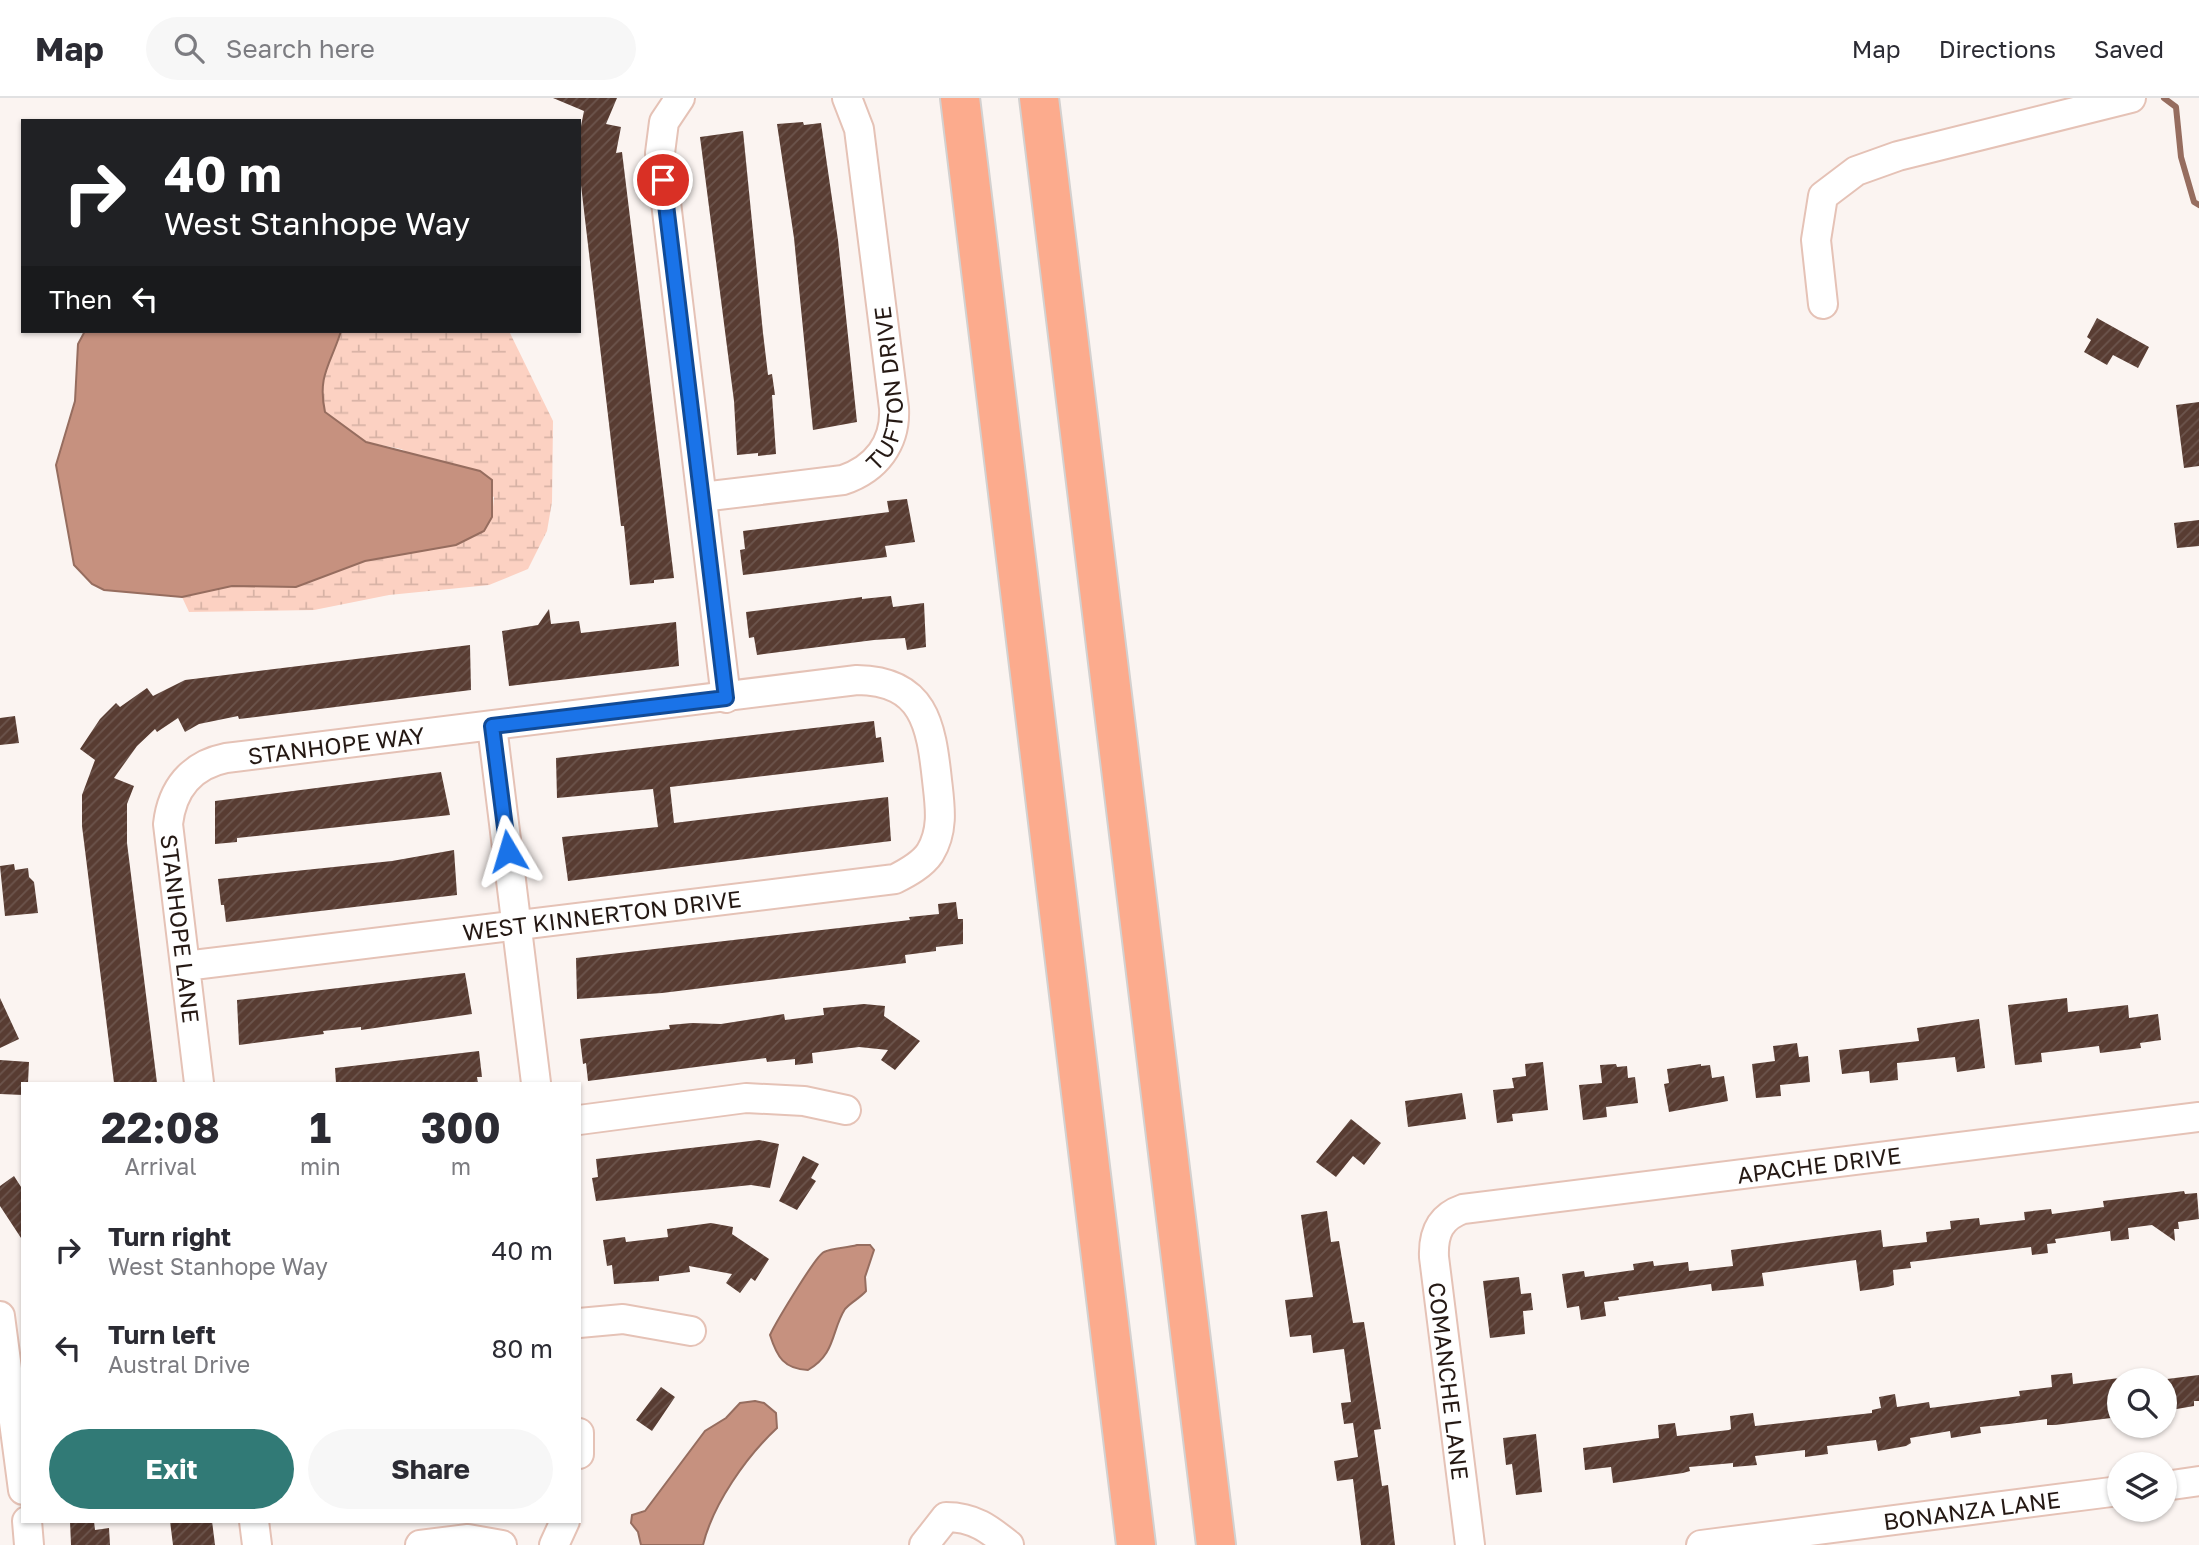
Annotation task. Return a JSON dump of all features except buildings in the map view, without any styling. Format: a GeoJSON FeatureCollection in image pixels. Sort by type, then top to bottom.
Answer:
{"type":"FeatureCollection","features":[{"type":"Feature","properties":{"kind":"highway"},"geometry":{"type":"LineString","coordinates":[[960,98],[1136,1545]]}},
{"type":"Feature","properties":{"kind":"highway"},"geometry":{"type":"LineString","coordinates":[[1039,98],[1216,1545]]}},
{"type":"Feature","properties":{"kind":"street"},"geometry":{"type":"LineString","coordinates":[[680,98],[664,122],[659,147],[726,698]]}},
{"type":"Feature","properties":{"kind":"street","name":"TUFTON DRIVE"},"geometry":{"type":"LineString","coordinates":[[702,496],[843,480],[855,476],[876,461],[890,439],[894,408],[859,130],[847,98]]}},
{"type":"Feature","properties":{"kind":"street"},"geometry":{"type":"LineString","coordinates":[[1823,304],[1815,240],[1823,196],[1856,171],[1898,156],[2132,98]]}},
{"type":"Feature","properties":{"kind":"street","name":"WEST KINNERTON DRIVE"},"geometry":{"type":"LineString","coordinates":[[185,967],[895,879],[925,859],[935,843],[941,815],[932,734],[925,716],[911,698],[896,687],[857,680],[726,698]]}},
{"type":"Feature","properties":{"kind":"street","name":"STANHOPE WAY"},"geometry":{"type":"LineString","coordinates":[[185,779],[202,766],[226,758],[726,698]]}},
{"type":"Feature","properties":{"kind":"street"},"geometry":{"type":"LineString","coordinates":[[492,726],[536,1082]]}},
{"type":"Feature","properties":{"kind":"street","name":"STANHOPE LANE"},"geometry":{"type":"LineString","coordinates":[[185,779],[171,803],[168,824],[200,1082]]}},
{"type":"Feature","properties":{"kind":"street"},"geometry":{"type":"LineString","coordinates":[[581,1120],[746,1098],[804,1101],[846,1110]]}},
{"type":"Feature","properties":{"kind":"street","name":"APACHE DRIVE"},"geometry":{"type":"LineString","coordinates":[[1444,1219],[1463,1209],[2199,1117]]}},
{"type":"Feature","properties":{"kind":"street","name":"COMANCHE LANE"},"geometry":{"type":"LineString","coordinates":[[1444,1219],[1435,1237],[1434,1257],[1470,1545]]}},
{"type":"Feature","properties":{"kind":"street"},"geometry":{"type":"LineString","coordinates":[[0,1316],[21,1475]]}},
{"type":"Feature","properties":{"kind":"street"},"geometry":{"type":"LineString","coordinates":[[581,1323],[623,1319],[691,1331]]}},
{"type":"Feature","properties":{"kind":"street"},"geometry":{"type":"LineString","coordinates":[[2177,1484],[2199,1481]]}},
{"type":"Feature","properties":{"kind":"street","name":"BONANZA LANE"},"geometry":{"type":"LineString","coordinates":[[1701,1545],[2107,1493]]}},
{"type":"Feature","properties":{"kind":"street"},"geometry":{"type":"LineString","coordinates":[[924,1545],[946,1517],[982,1524],[1010,1545]]}},
{"type":"Feature","properties":{"kind":"street"},"geometry":{"type":"LineString","coordinates":[[27,1523],[29,1545]]}},
{"type":"Feature","properties":{"kind":"street"},"geometry":{"type":"LineString","coordinates":[[254,1523],[257,1545]]}},
{"type":"Feature","properties":{"kind":"street"},"geometry":{"type":"LineString","coordinates":[[554,1545],[564,1523]]}},
{"type":"Feature","properties":{"kind":"street"},"geometry":{"type":"LineString","coordinates":[[420,1545],[468,1539],[502,1545]]}},
{"type":"Feature","properties":{"kind":"green space"},"geometry":{"type":"Polygon","coordinates":[[[340,333],[510,333],[553,421],[552,502],[547,531],[528,569],[489,585],[389,595],[314,610],[189,612],[182,597],[232,586],[296,587],[365,561],[456,545],[484,531],[492,517],[494,497],[401,449],[366,442],[325,412],[323,388],[326,370],[340,333]]]}},
{"type":"Feature","properties":{"kind":"shaded area"},"geometry":{"type":"Polygon","coordinates":[[[84,333],[340,333],[324,379],[325,412],[366,442],[480,471],[492,480],[492,517],[484,531],[456,545],[365,561],[296,587],[232,586],[182,597],[104,590],[92,584],[74,565],[56,465],[75,401],[78,344],[84,333]]]}},
{"type":"Feature","properties":{"kind":"shaded area"},"geometry":{"type":"Polygon","coordinates":[[[870,1245],[874,1250],[865,1277],[866,1291],[845,1309],[824,1357],[817,1364],[808,1370],[787,1364],[776,1350],[770,1335],[779,1318],[824,1252],[870,1245]]]}},
{"type":"Feature","properties":{"kind":"shaded area"},"geometry":{"type":"Polygon","coordinates":[[[740,1403],[764,1403],[776,1413],[777,1428],[732,1482],[714,1514],[703,1545],[641,1545],[638,1532],[631,1523],[632,1515],[645,1511],[705,1431],[726,1418],[740,1403]]]}},
{"type":"Feature","properties":{"kind":"waterway"},"geometry":{"type":"LineString","coordinates":[[2164,98],[2176,107],[2181,157],[2194,202],[2199,205]]}},
{"type":"Feature","properties":{"kind":"route"},"geometry":{"type":"LineString","coordinates":[[508,851],[492,726],[726,698],[663,180]]}}]}
